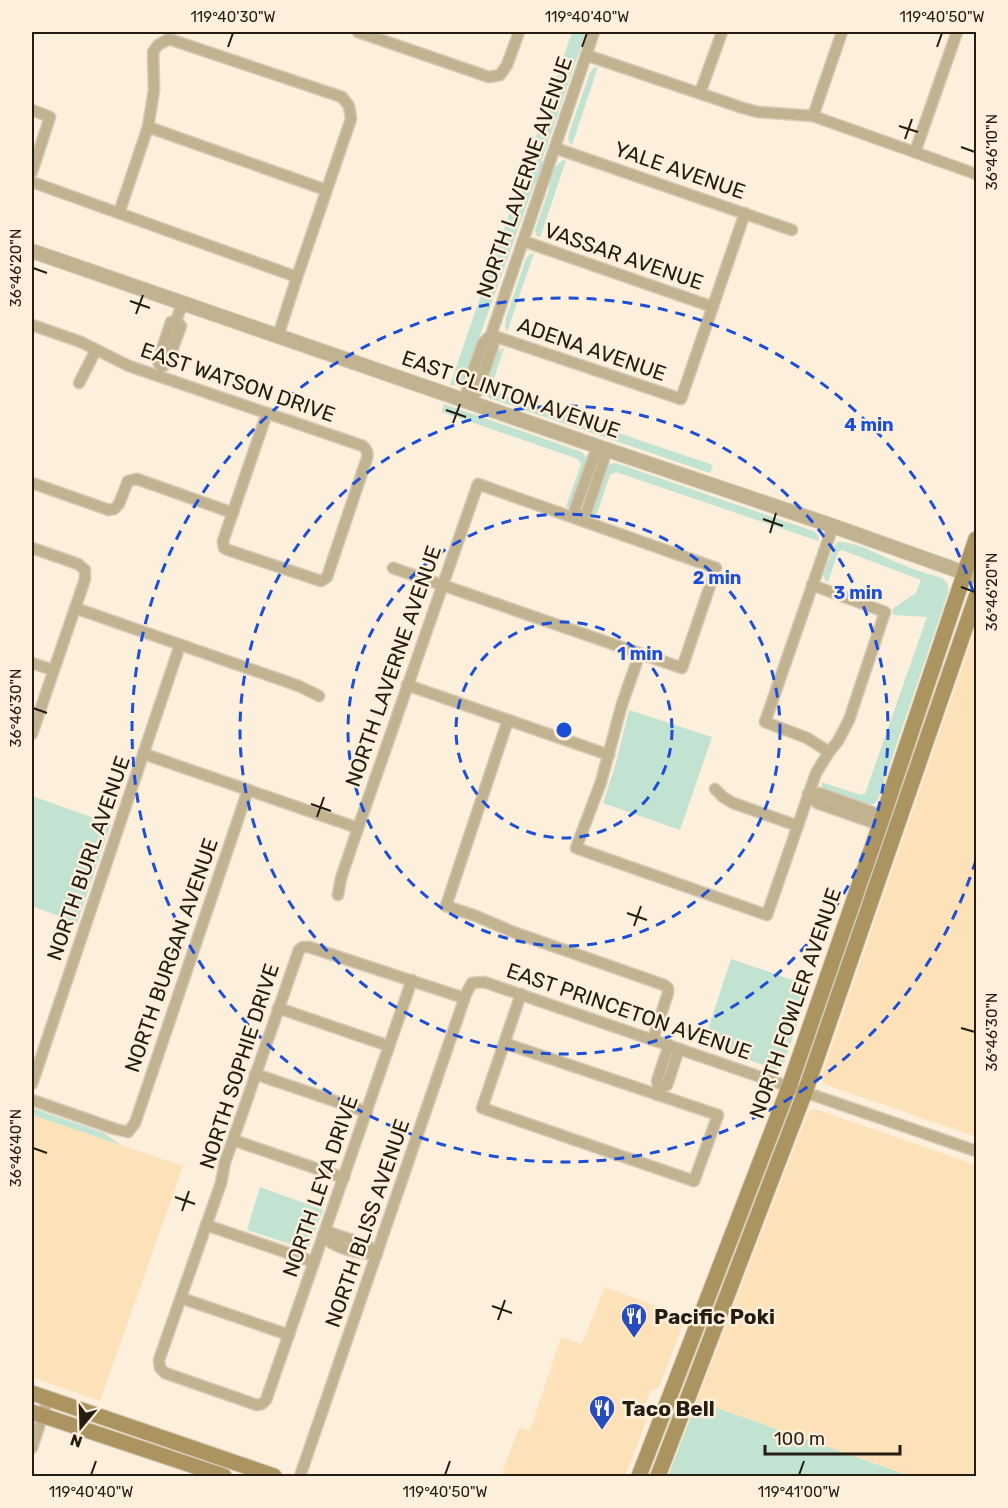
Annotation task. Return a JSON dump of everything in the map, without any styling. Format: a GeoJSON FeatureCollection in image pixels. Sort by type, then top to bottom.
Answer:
{"type":"FeatureCollection","features":[{"type":"Feature","properties":{"kind":"main road","name":"NORTH FOWLER AVENUE"},"geometry":{"type":"LineString","coordinates":[[639,1476],[789,1087],[881,820],[971,575],[976,539]]}},
{"type":"Feature","properties":{"kind":"main road","name":"NORTH FOWLER AVENUE"},"geometry":{"type":"LineString","coordinates":[[658,1476],[805,1092],[976,597]]}},
{"type":"Feature","properties":{"kind":"main road"},"geometry":{"type":"LineString","coordinates":[[871,902],[867,888],[887,828],[887,823],[881,820]]}},
{"type":"Feature","properties":{"kind":"main road"},"geometry":{"type":"LineString","coordinates":[[707,1349],[715,1305],[740,1239],[742,1227],[738,1222]]}},
{"type":"Feature","properties":{"kind":"main road"},"geometry":{"type":"LineString","coordinates":[[32,1393],[274,1476]]}},
{"type":"Feature","properties":{"kind":"main road"},"geometry":{"type":"LineString","coordinates":[[37,1413],[224,1476]]}},
{"type":"Feature","properties":{"kind":"main road"},"geometry":{"type":"LineString","coordinates":[[175,1460],[217,1466],[247,1476]]}},
{"type":"Feature","properties":{"kind":"street"},"geometry":{"type":"LineString","coordinates":[[358,32],[489,77],[500,75],[507,65],[519,32]]}},
{"type":"Feature","properties":{"kind":"street","name":"NORTH LAVERNE AVENUE"},"geometry":{"type":"LineString","coordinates":[[468,401],[466,388],[483,343],[491,335],[594,32]]}},
{"type":"Feature","properties":{"kind":"street"},"geometry":{"type":"LineString","coordinates":[[700,93],[722,32]]}},
{"type":"Feature","properties":{"kind":"street"},"geometry":{"type":"LineString","coordinates":[[813,116],[842,32]]}},
{"type":"Feature","properties":{"kind":"street"},"geometry":{"type":"LineString","coordinates":[[915,152],[957,32]]}},
{"type":"Feature","properties":{"kind":"street"},"geometry":{"type":"LineString","coordinates":[[119,213],[148,127],[154,90],[153,52],[158,45],[169,39],[342,97],[349,106],[351,119],[278,336]]}},
{"type":"Feature","properties":{"kind":"street"},"geometry":{"type":"LineString","coordinates":[[586,55],[758,112],[813,116],[976,174]]}},
{"type":"Feature","properties":{"kind":"street"},"geometry":{"type":"LineString","coordinates":[[32,110],[50,117],[32,172]]}},
{"type":"Feature","properties":{"kind":"street"},"geometry":{"type":"LineString","coordinates":[[148,127],[326,190]]}},
{"type":"Feature","properties":{"kind":"street","name":"YALE AVENUE"},"geometry":{"type":"LineString","coordinates":[[555,148],[792,230]]}},
{"type":"Feature","properties":{"kind":"street"},"geometry":{"type":"LineString","coordinates":[[32,182],[297,277]]}},
{"type":"Feature","properties":{"kind":"street"},"geometry":{"type":"LineString","coordinates":[[712,307],[745,213]]}},
{"type":"Feature","properties":{"kind":"street","name":"VASSAR AVENUE"},"geometry":{"type":"LineString","coordinates":[[523,241],[712,307]]}},
{"type":"Feature","properties":{"kind":"street","name":"EAST CLINTON AVENUE"},"geometry":{"type":"LineString","coordinates":[[32,251],[971,575]]}},
{"type":"Feature","properties":{"kind":"street"},"geometry":{"type":"LineString","coordinates":[[160,371],[158,361],[171,322],[176,321],[183,302]]}},
{"type":"Feature","properties":{"kind":"street","name":"ADENA AVENUE"},"geometry":{"type":"LineString","coordinates":[[491,335],[681,399],[712,307]]}},
{"type":"Feature","properties":{"kind":"street","name":"EAST WATSON DRIVE"},"geometry":{"type":"LineString","coordinates":[[32,325],[81,342],[122,363],[160,371],[363,446],[367,451],[364,468],[327,577],[321,581],[228,550],[223,541],[233,513]]}},
{"type":"Feature","properties":{"kind":"street"},"geometry":{"type":"LineString","coordinates":[[79,383],[96,350]]}},
{"type":"Feature","properties":{"kind":"street"},"geometry":{"type":"LineString","coordinates":[[32,483],[114,510],[128,481],[137,479],[233,513],[267,412]]}},
{"type":"Feature","properties":{"kind":"street"},"geometry":{"type":"LineString","coordinates":[[578,519],[586,513],[590,502],[604,459],[602,448]]}},
{"type":"Feature","properties":{"kind":"street","name":"NORTH LAVERNE AVENUE"},"geometry":{"type":"LineString","coordinates":[[338,895],[341,878],[358,828],[478,484],[578,519]]}},
{"type":"Feature","properties":{"kind":"street"},"geometry":{"type":"LineString","coordinates":[[393,568],[682,668],[716,568],[578,519]]}},
{"type":"Feature","properties":{"kind":"street"},"geometry":{"type":"LineString","coordinates":[[829,752],[813,740],[765,722],[833,526]]}},
{"type":"Feature","properties":{"kind":"street"},"geometry":{"type":"LineString","coordinates":[[32,548],[78,564],[85,570],[85,579],[32,734]]}},
{"type":"Feature","properties":{"kind":"street"},"geometry":{"type":"LineString","coordinates":[[640,653],[622,704],[609,755],[576,849],[767,915],[816,773],[849,720],[885,612],[812,585]]}},
{"type":"Feature","properties":{"kind":"street"},"geometry":{"type":"LineString","coordinates":[[75,608],[298,686],[319,696]]}},
{"type":"Feature","properties":{"kind":"street","name":"NORTH BURL AVENUE"},"geometry":{"type":"LineString","coordinates":[[32,1084],[180,645]]}},
{"type":"Feature","properties":{"kind":"street"},"geometry":{"type":"LineString","coordinates":[[32,663],[53,670]]}},
{"type":"Feature","properties":{"kind":"street"},"geometry":{"type":"LineString","coordinates":[[407,685],[609,755]]}},
{"type":"Feature","properties":{"kind":"street"},"geometry":{"type":"LineString","coordinates":[[508,720],[446,906],[668,988],[667,999],[653,1039]]}},
{"type":"Feature","properties":{"kind":"street"},"geometry":{"type":"LineString","coordinates":[[144,754],[358,828]]}},
{"type":"Feature","properties":{"kind":"street"},"geometry":{"type":"LineString","coordinates":[[715,789],[733,803],[798,826]]}},
{"type":"Feature","properties":{"kind":"street","name":"NORTH BURGAN AVENUE"},"geometry":{"type":"LineString","coordinates":[[32,1100],[128,1132],[135,1123],[248,790]]}},
{"type":"Feature","properties":{"kind":"street"},"geometry":{"type":"LineString","coordinates":[[808,794],[820,793],[881,820]]}},
{"type":"Feature","properties":{"kind":"street","name":"NORTH SOPHIE DRIVE"},"geometry":{"type":"LineString","coordinates":[[262,1404],[257,1405],[165,1373],[159,1368],[159,1360],[221,1183],[232,1140],[296,956],[301,948],[309,946],[412,980]]}},
{"type":"Feature","properties":{"kind":"street"},"geometry":{"type":"LineString","coordinates":[[412,980],[464,998]]}},
{"type":"Feature","properties":{"kind":"street","name":"NORTH LEYA DRIVE"},"geometry":{"type":"LineString","coordinates":[[262,1404],[266,1400],[289,1335],[412,980]]}},
{"type":"Feature","properties":{"kind":"street","name":"EAST PRINCETON AVENUE"},"geometry":{"type":"LineString","coordinates":[[472,983],[484,982],[521,994],[976,1151]]}},
{"type":"Feature","properties":{"kind":"street","name":"NORTH BLISS AVENUE"},"geometry":{"type":"LineString","coordinates":[[300,1476],[464,998],[472,983]]}},
{"type":"Feature","properties":{"kind":"street"},"geometry":{"type":"LineString","coordinates":[[504,1043],[658,1092],[718,1115],[694,1181],[482,1108],[504,1043],[521,994]]}},
{"type":"Feature","properties":{"kind":"street"},"geometry":{"type":"LineString","coordinates":[[278,1008],[389,1046]]}},
{"type":"Feature","properties":{"kind":"street"},"geometry":{"type":"LineString","coordinates":[[658,1092],[657,1081],[664,1076],[674,1047]]}},
{"type":"Feature","properties":{"kind":"street"},"geometry":{"type":"LineString","coordinates":[[255,1074],[367,1112]]}},
{"type":"Feature","properties":{"kind":"street"},"geometry":{"type":"LineString","coordinates":[[232,1140],[344,1178]]}},
{"type":"Feature","properties":{"kind":"street"},"geometry":{"type":"LineString","coordinates":[[206,1225],[314,1262]]}},
{"type":"Feature","properties":{"kind":"street"},"geometry":{"type":"LineString","coordinates":[[323,1235],[328,1242],[351,1245],[363,1254],[377,1254]]}},
{"type":"Feature","properties":{"kind":"street"},"geometry":{"type":"LineString","coordinates":[[181,1298],[289,1335]]}},
{"type":"Feature","properties":{"kind":"street"},"geometry":{"type":"LineString","coordinates":[[32,1448],[37,1413],[48,1399]]}},
{"type":"Feature","properties":{"kind":"shaded area"},"geometry":{"type":"Polygon","coordinates":[[[976,627],[976,1137],[824,1084],[821,1077],[976,627]]]}},
{"type":"Feature","properties":{"kind":"shaded area"},"geometry":{"type":"Polygon","coordinates":[[[815,1109],[976,1165],[976,1476],[910,1476],[697,1401],[808,1112],[815,1109]]]}},
{"type":"Feature","properties":{"kind":"shaded area"},"geometry":{"type":"Polygon","coordinates":[[[32,1115],[183,1166],[100,1401],[32,1377],[32,1115]]]}},
{"type":"Feature","properties":{"kind":"shaded area"},"geometry":{"type":"Polygon","coordinates":[[[605,1287],[686,1317],[659,1387],[650,1392],[643,1411],[647,1419],[625,1476],[501,1476],[519,1428],[530,1430],[561,1337],[582,1344],[605,1287]]]}},
{"type":"Feature","properties":{"kind":"green space"},"geometry":{"type":"Polygon","coordinates":[[[572,32],[586,32],[542,160],[542,171],[534,185],[464,380],[457,385],[450,385],[572,32]]]}},
{"type":"Feature","properties":{"kind":"green space"},"geometry":{"type":"Polygon","coordinates":[[[598,67],[572,145],[568,136],[590,72],[598,67]]]}},
{"type":"Feature","properties":{"kind":"green space"},"geometry":{"type":"Polygon","coordinates":[[[566,160],[540,238],[536,235],[535,230],[549,189],[552,170],[566,160]]]}},
{"type":"Feature","properties":{"kind":"green space"},"geometry":{"type":"Polygon","coordinates":[[[534,253],[507,332],[506,318],[526,259],[534,253]]]}},
{"type":"Feature","properties":{"kind":"green space"},"geometry":{"type":"Polygon","coordinates":[[[504,348],[492,385],[494,391],[713,465],[710,473],[489,398],[486,388],[487,377],[495,355],[504,348]]]}},
{"type":"Feature","properties":{"kind":"green space"},"geometry":{"type":"Polygon","coordinates":[[[444,404],[582,452],[587,461],[572,504],[566,507],[581,464],[578,459],[442,412],[444,404]]]}},
{"type":"Feature","properties":{"kind":"green space"},"geometry":{"type":"Polygon","coordinates":[[[616,463],[813,531],[819,538],[818,541],[616,472],[610,475],[596,517],[592,515],[592,510],[606,467],[616,463]]]}},
{"type":"Feature","properties":{"kind":"green space"},"geometry":{"type":"Polygon","coordinates":[[[838,542],[861,547],[942,578],[948,586],[948,593],[878,799],[874,804],[826,790],[822,787],[821,782],[861,795],[865,794],[927,617],[893,615],[892,609],[916,593],[921,580],[842,550],[838,552],[828,582],[825,580],[823,575],[834,546],[838,542]]]}},
{"type":"Feature","properties":{"kind":"green space"},"geometry":{"type":"Polygon","coordinates":[[[629,710],[712,737],[680,830],[603,803],[629,710]]]}},
{"type":"Feature","properties":{"kind":"green space"},"geometry":{"type":"Polygon","coordinates":[[[32,796],[111,824],[77,923],[32,906],[32,796]]]}},
{"type":"Feature","properties":{"kind":"green space"},"geometry":{"type":"Polygon","coordinates":[[[731,959],[810,986],[784,1063],[780,1068],[775,1069],[703,1045],[731,959]]]}},
{"type":"Feature","properties":{"kind":"green space"},"geometry":{"type":"Polygon","coordinates":[[[32,1108],[104,1133],[121,1145],[32,1115],[32,1108]]]}},
{"type":"Feature","properties":{"kind":"green space"},"geometry":{"type":"Polygon","coordinates":[[[260,1187],[323,1210],[309,1247],[305,1249],[247,1230],[260,1187]]]}},
{"type":"Feature","properties":{"kind":"green space"},"geometry":{"type":"Polygon","coordinates":[[[697,1401],[910,1476],[668,1476],[697,1401]]]}},
{"type":"Feature","properties":{"kind":"place","name":"Pacific Poki"},"geometry":{"type":"Point","coordinates":[634,1339]}},
{"type":"Feature","properties":{"kind":"place","name":"Taco Bell"},"geometry":{"type":"Point","coordinates":[602,1431]}}]}
